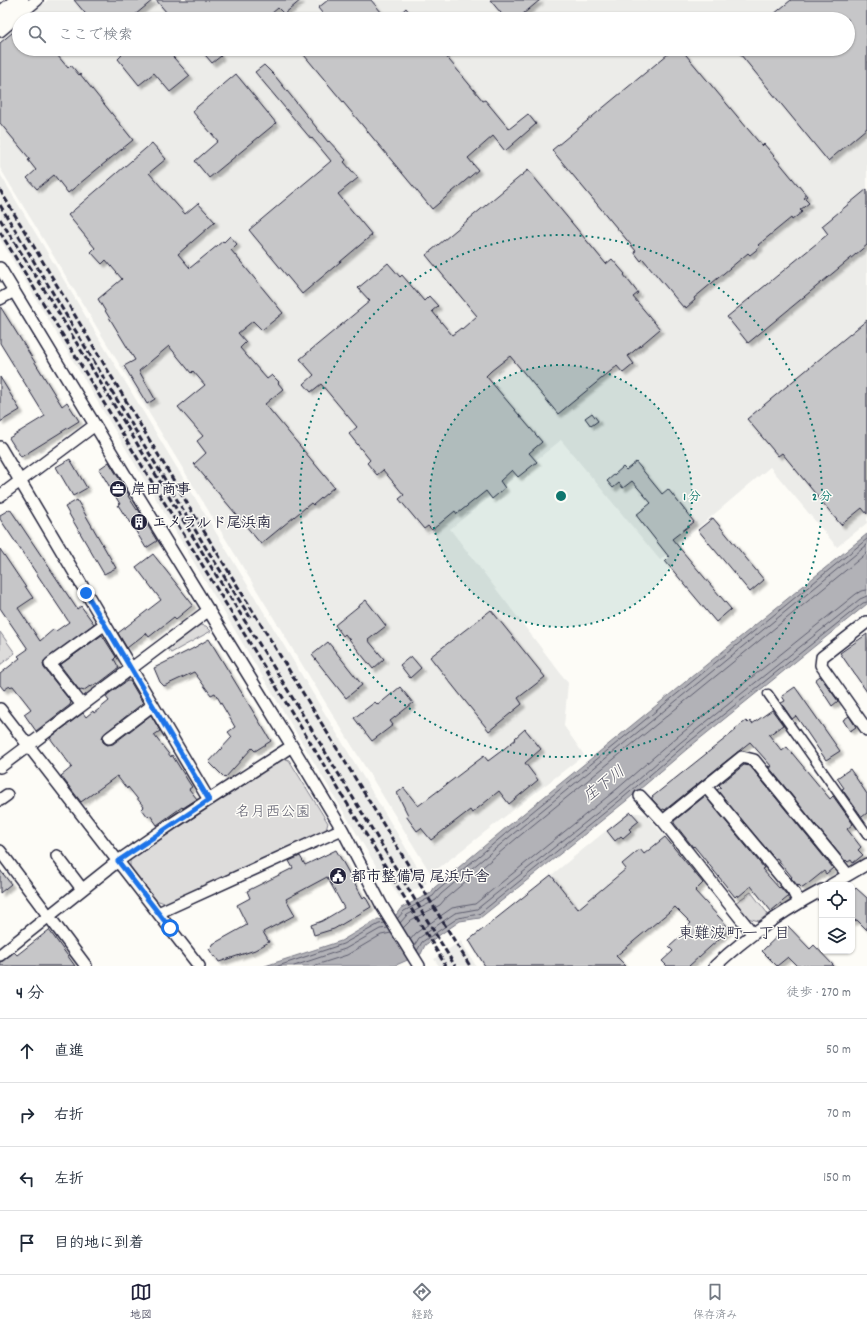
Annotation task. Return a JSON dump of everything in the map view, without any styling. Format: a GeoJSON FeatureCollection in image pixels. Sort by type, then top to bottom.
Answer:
{"type":"FeatureCollection","features":[{"type":"Feature","properties":{"kind":"main road"},"geometry":{"type":"LineString","coordinates":[[0,16],[20,0]]}},
{"type":"Feature","properties":{"kind":"street"},"geometry":{"type":"LineString","coordinates":[[23,12],[37,0]]}},
{"type":"Feature","properties":{"kind":"street"},"geometry":{"type":"LineString","coordinates":[[0,31],[12,21]]}},
{"type":"Feature","properties":{"kind":"street"},"geometry":{"type":"LineString","coordinates":[[0,268],[342,829],[387,915],[417,963]]}},
{"type":"Feature","properties":{"kind":"street"},"geometry":{"type":"LineString","coordinates":[[0,299],[14,291]]}},
{"type":"Feature","properties":{"kind":"street"},"geometry":{"type":"LineString","coordinates":[[0,496],[95,425]]}},
{"type":"Feature","properties":{"kind":"street"},"geometry":{"type":"LineString","coordinates":[[0,447],[209,800]]}},
{"type":"Feature","properties":{"kind":"street"},"geometry":{"type":"LineString","coordinates":[[0,767],[209,610]]}},
{"type":"Feature","properties":{"kind":"street"},"geometry":{"type":"LineString","coordinates":[[867,622],[822,658],[821,665],[867,730]]}},
{"type":"Feature","properties":{"kind":"street"},"geometry":{"type":"LineString","coordinates":[[82,705],[50,664],[105,624]]}},
{"type":"Feature","properties":{"kind":"street"},"geometry":{"type":"LineString","coordinates":[[768,694],[867,834]]}},
{"type":"Feature","properties":{"kind":"street"},"geometry":{"type":"LineString","coordinates":[[109,738],[153,705]]}},
{"type":"Feature","properties":{"kind":"street"},"geometry":{"type":"LineString","coordinates":[[0,709],[199,966]]}},
{"type":"Feature","properties":{"kind":"street"},"geometry":{"type":"LineString","coordinates":[[0,955],[118,861],[292,746]]}},
{"type":"Feature","properties":{"kind":"street"},"geometry":{"type":"LineString","coordinates":[[663,821],[742,757],[754,760],[848,876]]}},
{"type":"Feature","properties":{"kind":"street"},"geometry":{"type":"LineString","coordinates":[[706,787],[793,891],[800,903]]}},
{"type":"Feature","properties":{"kind":"street"},"geometry":{"type":"LineString","coordinates":[[640,796],[663,821],[753,934]]}},
{"type":"Feature","properties":{"kind":"street"},"geometry":{"type":"LineString","coordinates":[[158,913],[342,829]]}},
{"type":"Feature","properties":{"kind":"street"},"geometry":{"type":"LineString","coordinates":[[0,851],[86,966]]}},
{"type":"Feature","properties":{"kind":"street"},"geometry":{"type":"LineString","coordinates":[[57,856],[82,890]]}},
{"type":"Feature","properties":{"kind":"street"},"geometry":{"type":"LineString","coordinates":[[837,882],[867,864]]}},
{"type":"Feature","properties":{"kind":"street"},"geometry":{"type":"LineString","coordinates":[[715,966],[753,934],[819,892]]}},
{"type":"Feature","properties":{"kind":"shaded area"},"geometry":{"type":"Polygon","coordinates":[[[48,0],[867,0],[867,523],[837,547],[770,467],[660,560],[561,440],[450,529],[568,683],[564,726],[584,755],[431,874],[0,168],[0,39],[12,30],[12,56],[855,56],[855,12],[33,12],[48,0]]]}},
{"type":"Feature","properties":{"kind":"shaded area"},"geometry":{"type":"Polygon","coordinates":[[[0,174],[427,883],[400,898],[387,878],[384,879],[0,239],[0,174]]]}},
{"type":"Feature","properties":{"kind":"shaded area"},"geometry":{"type":"Polygon","coordinates":[[[629,812],[646,814],[704,883],[604,966],[484,966],[469,942],[629,812]]]}},
{"type":"Feature","properties":{"kind":"shaded area"},"geometry":{"type":"Polygon","coordinates":[[[461,941],[476,966],[439,966],[434,959],[461,941]]]}},
{"type":"Feature","properties":{"kind":"green space"},"geometry":{"type":"Polygon","coordinates":[[[200,625],[206,626],[211,631],[171,653],[168,649],[200,625]]]}},
{"type":"Feature","properties":{"kind":"green space"},"geometry":{"type":"Polygon","coordinates":[[[0,632],[15,653],[0,665],[0,632]]]}},
{"type":"Feature","properties":{"kind":"green space","name":"名月西公園"},"geometry":{"type":"Polygon","coordinates":[[[283,758],[289,760],[328,823],[326,830],[167,904],[156,900],[130,866],[130,860],[283,758]]]}},
{"type":"Feature","properties":{"kind":"green space"},"geometry":{"type":"Polygon","coordinates":[[[751,892],[768,914],[759,921],[747,918],[735,903],[751,892]]]}},
{"type":"Feature","properties":{"kind":"water","name":"庄下川"},"geometry":{"type":"Polygon","coordinates":[[[867,534],[867,604],[480,918],[460,921],[425,945],[421,954],[394,966],[265,966],[341,941],[378,919],[383,920],[396,915],[401,908],[431,893],[434,888],[507,827],[867,534]]]}},
{"type":"Feature","properties":{"kind":"building"},"geometry":{"type":"Polygon","coordinates":[[[74,0],[153,0],[138,12],[84,12],[74,0]]]}},
{"type":"Feature","properties":{"kind":"building"},"geometry":{"type":"Polygon","coordinates":[[[156,0],[301,0],[286,12],[282,12],[278,8],[273,12],[166,12],[156,0]]]}},
{"type":"Feature","properties":{"kind":"building"},"geometry":{"type":"Polygon","coordinates":[[[328,0],[371,0],[381,12],[321,12],[318,8],[328,0]]]}},
{"type":"Feature","properties":{"kind":"building"},"geometry":{"type":"Polygon","coordinates":[[[490,0],[540,0],[525,12],[500,12],[490,0]]]}},
{"type":"Feature","properties":{"kind":"building"},"geometry":{"type":"Polygon","coordinates":[[[791,0],[867,0],[867,128],[828,161],[742,56],[855,56],[855,12],[776,12],[791,0]]]}},
{"type":"Feature","properties":{"kind":"building"},"geometry":{"type":"Polygon","coordinates":[[[406,8],[409,12],[402,12],[406,8]]]}},
{"type":"Feature","properties":{"kind":"building"},"geometry":{"type":"Polygon","coordinates":[[[12,33],[12,56],[58,56],[68,68],[71,65],[79,75],[80,74],[133,140],[68,193],[54,175],[37,189],[27,178],[36,170],[28,160],[30,159],[0,123],[0,43],[12,33]]]}},
{"type":"Feature","properties":{"kind":"building"},"geometry":{"type":"Polygon","coordinates":[[[121,56],[172,56],[190,76],[170,92],[154,73],[139,85],[118,59],[121,56]]]}},
{"type":"Feature","properties":{"kind":"building"},"geometry":{"type":"Polygon","coordinates":[[[206,56],[221,56],[212,63],[206,56]]]}},
{"type":"Feature","properties":{"kind":"building"},"geometry":{"type":"Polygon","coordinates":[[[305,56],[446,56],[483,101],[485,100],[509,129],[528,114],[536,124],[505,151],[493,136],[468,158],[478,170],[432,209],[305,56]]]}},
{"type":"Feature","properties":{"kind":"building"},"geometry":{"type":"Polygon","coordinates":[[[666,56],[687,56],[762,146],[764,144],[807,196],[804,198],[809,203],[800,210],[802,212],[792,220],[791,218],[758,245],[760,247],[750,255],[748,253],[694,298],[695,300],[686,308],[685,306],[683,307],[643,259],[641,261],[634,252],[636,251],[552,150],[666,56]]]}},
{"type":"Feature","properties":{"kind":"building"},"geometry":{"type":"Polygon","coordinates":[[[264,65],[275,76],[328,142],[329,141],[346,160],[344,162],[358,178],[338,194],[372,235],[302,294],[249,230],[331,161],[255,72],[264,65]]]}},
{"type":"Feature","properties":{"kind":"building"},"geometry":{"type":"Polygon","coordinates":[[[236,74],[276,123],[209,178],[195,161],[218,141],[192,111],[236,74]]]}},
{"type":"Feature","properties":{"kind":"building"},"geometry":{"type":"Polygon","coordinates":[[[152,143],[166,159],[149,173],[185,214],[198,203],[215,222],[178,254],[190,268],[230,236],[237,244],[231,250],[283,313],[262,330],[253,321],[238,333],[246,342],[240,348],[267,379],[272,375],[279,382],[278,383],[283,389],[265,404],[334,487],[313,505],[311,503],[261,544],[194,464],[206,453],[197,441],[203,436],[178,407],[205,385],[193,371],[191,373],[169,346],[139,371],[155,399],[147,404],[124,366],[135,360],[98,299],[122,279],[106,260],[102,264],[91,252],[95,248],[68,215],[152,143]]]}},
{"type":"Feature","properties":{"kind":"building"},"geometry":{"type":"Polygon","coordinates":[[[528,170],[606,264],[612,259],[625,274],[624,275],[638,293],[633,297],[660,329],[628,356],[634,364],[623,373],[617,366],[558,414],[510,356],[491,371],[486,376],[542,442],[529,453],[537,462],[518,477],[512,470],[500,481],[505,488],[492,499],[486,491],[457,514],[455,511],[432,530],[428,526],[424,529],[399,499],[404,495],[383,470],[377,475],[367,463],[370,460],[349,434],[357,427],[321,384],[311,392],[304,384],[314,375],[300,359],[370,301],[358,288],[388,263],[400,277],[402,275],[424,301],[429,296],[438,306],[432,311],[452,335],[461,328],[462,329],[477,316],[426,255],[528,170]]]}},
{"type":"Feature","properties":{"kind":"building"},"geometry":{"type":"Polygon","coordinates":[[[867,189],[867,245],[748,343],[727,317],[828,234],[822,226],[867,189]]]}},
{"type":"Feature","properties":{"kind":"building"},"geometry":{"type":"Polygon","coordinates":[[[0,306],[62,406],[67,402],[79,421],[21,457],[9,438],[45,416],[0,343],[0,306]]]}},
{"type":"Feature","properties":{"kind":"building"},"geometry":{"type":"Polygon","coordinates":[[[867,320],[867,514],[862,508],[841,525],[782,453],[778,456],[747,419],[867,320]]]}},
{"type":"Feature","properties":{"kind":"building"},"geometry":{"type":"Polygon","coordinates":[[[0,377],[20,410],[0,422],[0,377]]]}},
{"type":"Feature","properties":{"kind":"building"},"geometry":{"type":"Polygon","coordinates":[[[592,413],[598,421],[591,426],[585,418],[592,413]]]}},
{"type":"Feature","properties":{"kind":"building"},"geometry":{"type":"Polygon","coordinates":[[[70,459],[87,488],[73,496],[56,467],[70,459]]]}},
{"type":"Feature","properties":{"kind":"building"},"geometry":{"type":"Polygon","coordinates":[[[109,462],[129,495],[128,496],[137,510],[138,509],[157,541],[146,548],[126,515],[125,516],[118,505],[120,504],[99,469],[109,462]]]}},
{"type":"Feature","properties":{"kind":"building"},"geometry":{"type":"Polygon","coordinates":[[[636,462],[662,494],[668,489],[694,522],[672,539],[731,609],[716,622],[665,561],[669,557],[636,515],[651,503],[632,481],[623,488],[619,483],[613,488],[607,481],[623,467],[626,470],[636,462]]]}},
{"type":"Feature","properties":{"kind":"building"},"geometry":{"type":"Polygon","coordinates":[[[77,500],[116,568],[104,574],[65,507],[77,500]]]}},
{"type":"Feature","properties":{"kind":"building"},"geometry":{"type":"Polygon","coordinates":[[[10,509],[77,609],[81,606],[94,624],[44,661],[44,668],[71,702],[70,705],[36,731],[24,714],[31,709],[13,686],[4,690],[0,685],[0,674],[20,658],[18,656],[28,649],[0,608],[0,549],[33,598],[18,608],[40,641],[54,629],[56,631],[69,622],[0,519],[0,515],[10,509]]]}},
{"type":"Feature","properties":{"kind":"building"},"geometry":{"type":"Polygon","coordinates":[[[713,518],[764,580],[750,592],[698,530],[713,518]]]}},
{"type":"Feature","properties":{"kind":"building"},"geometry":{"type":"Polygon","coordinates":[[[153,554],[193,605],[176,619],[174,617],[149,637],[146,633],[127,648],[118,633],[161,600],[136,567],[153,554]]]}},
{"type":"Feature","properties":{"kind":"building"},"geometry":{"type":"Polygon","coordinates":[[[366,600],[386,626],[368,640],[384,659],[373,669],[345,634],[343,636],[335,625],[366,600]]]}},
{"type":"Feature","properties":{"kind":"building"},"geometry":{"type":"Polygon","coordinates":[[[491,610],[545,677],[518,698],[522,704],[489,731],[430,657],[491,610]]]}},
{"type":"Feature","properties":{"kind":"building"},"geometry":{"type":"Polygon","coordinates":[[[867,634],[867,692],[840,653],[867,634]]]}},
{"type":"Feature","properties":{"kind":"building"},"geometry":{"type":"Polygon","coordinates":[[[102,635],[116,657],[114,659],[119,668],[98,684],[97,683],[83,691],[80,691],[60,665],[102,635]]]}},
{"type":"Feature","properties":{"kind":"building"},"geometry":{"type":"Polygon","coordinates":[[[209,639],[271,741],[255,751],[252,748],[225,778],[209,762],[232,737],[228,732],[235,727],[215,693],[211,695],[194,672],[164,686],[160,682],[154,668],[209,639]]]}},
{"type":"Feature","properties":{"kind":"building"},"geometry":{"type":"Polygon","coordinates":[[[328,642],[362,685],[346,698],[312,655],[328,642]]]}},
{"type":"Feature","properties":{"kind":"building"},"geometry":{"type":"Polygon","coordinates":[[[411,656],[421,668],[410,678],[400,665],[411,656]]]}},
{"type":"Feature","properties":{"kind":"building"},"geometry":{"type":"Polygon","coordinates":[[[820,676],[838,701],[832,706],[815,680],[820,676]]]}},
{"type":"Feature","properties":{"kind":"building"},"geometry":{"type":"Polygon","coordinates":[[[127,681],[130,681],[143,703],[105,733],[102,738],[103,742],[107,745],[113,744],[151,715],[160,731],[154,735],[171,757],[172,755],[192,787],[189,789],[197,799],[183,808],[182,807],[157,825],[150,815],[148,817],[142,809],[144,807],[117,776],[81,802],[61,776],[72,767],[50,738],[83,713],[86,717],[93,711],[94,713],[109,701],[106,697],[108,694],[127,681]]]}},
{"type":"Feature","properties":{"kind":"building"},"geometry":{"type":"Polygon","coordinates":[[[400,687],[413,703],[390,721],[393,725],[372,741],[354,718],[375,702],[378,705],[400,687]]]}},
{"type":"Feature","properties":{"kind":"building"},"geometry":{"type":"Polygon","coordinates":[[[795,687],[840,751],[826,760],[796,716],[792,719],[781,703],[785,701],[782,696],[795,687]]]}},
{"type":"Feature","properties":{"kind":"building"},"geometry":{"type":"Polygon","coordinates":[[[772,710],[783,725],[769,735],[782,751],[787,747],[830,799],[833,796],[853,824],[847,829],[861,847],[858,850],[863,855],[853,863],[851,860],[848,862],[846,860],[845,861],[768,766],[772,767],[750,742],[665,810],[662,810],[652,799],[652,797],[736,730],[735,729],[746,721],[748,723],[750,721],[752,724],[772,710]]]}},
{"type":"Feature","properties":{"kind":"building"},"geometry":{"type":"Polygon","coordinates":[[[849,716],[856,727],[850,731],[843,720],[849,716]]]}},
{"type":"Feature","properties":{"kind":"building"},"geometry":{"type":"Polygon","coordinates":[[[525,729],[541,749],[525,763],[538,780],[509,804],[499,791],[472,813],[470,810],[431,840],[421,828],[417,831],[406,816],[408,815],[397,793],[404,788],[418,806],[484,756],[488,761],[516,739],[515,738],[525,729]]]}},
{"type":"Feature","properties":{"kind":"building"},"geometry":{"type":"Polygon","coordinates":[[[744,765],[750,766],[833,868],[826,874],[824,871],[804,887],[802,888],[799,885],[798,886],[777,858],[775,859],[717,790],[721,787],[719,785],[744,765]]]}},
{"type":"Feature","properties":{"kind":"building"},"geometry":{"type":"Polygon","coordinates":[[[850,769],[867,794],[867,813],[862,817],[842,789],[844,788],[837,778],[850,769]]]}},
{"type":"Feature","properties":{"kind":"building"},"geometry":{"type":"Polygon","coordinates":[[[705,796],[764,868],[762,869],[787,895],[788,897],[771,911],[751,886],[738,897],[737,895],[735,897],[674,823],[674,821],[705,796]]]}},
{"type":"Feature","properties":{"kind":"building"},"geometry":{"type":"Polygon","coordinates":[[[631,812],[639,821],[629,829],[631,831],[623,838],[621,836],[615,841],[607,831],[631,812]]]}},
{"type":"Feature","properties":{"kind":"building"},"geometry":{"type":"Polygon","coordinates":[[[665,837],[703,883],[695,891],[730,929],[689,966],[667,966],[662,961],[673,951],[669,947],[690,928],[688,926],[691,923],[675,907],[616,956],[626,966],[485,966],[469,940],[551,875],[578,909],[626,869],[622,864],[640,849],[644,854],[665,837]]]}},
{"type":"Feature","properties":{"kind":"building"},"geometry":{"type":"Polygon","coordinates":[[[336,850],[363,898],[365,896],[371,907],[334,929],[314,935],[311,925],[322,921],[344,908],[327,877],[286,899],[295,915],[263,932],[269,942],[255,950],[219,962],[215,956],[214,957],[209,949],[213,944],[247,925],[237,905],[250,898],[247,891],[293,868],[289,861],[300,856],[305,865],[336,850]]]}},
{"type":"Feature","properties":{"kind":"building"},"geometry":{"type":"Polygon","coordinates":[[[0,870],[11,884],[0,893],[0,870]]]}},
{"type":"Feature","properties":{"kind":"building"},"geometry":{"type":"Polygon","coordinates":[[[856,888],[867,898],[867,930],[857,920],[855,921],[856,888]]]}},
{"type":"Feature","properties":{"kind":"building"},"geometry":{"type":"Polygon","coordinates":[[[788,926],[810,949],[814,945],[819,950],[819,954],[823,954],[834,966],[797,966],[788,957],[777,966],[762,951],[788,926]]]}},
{"type":"Feature","properties":{"kind":"building"},"geometry":{"type":"Polygon","coordinates":[[[49,930],[75,966],[0,966],[1,962],[14,952],[17,955],[49,930]]]}},
{"type":"Feature","properties":{"kind":"railway"},"geometry":{"type":"LineString","coordinates":[[0,190],[202,528],[470,966]]}},
{"type":"Feature","properties":{"kind":"railway"},"geometry":{"type":"LineString","coordinates":[[0,205],[206,548],[250,617]]}},
{"type":"Feature","properties":{"kind":"railway"},"geometry":{"type":"LineString","coordinates":[[0,219],[455,966]]}},
{"type":"Feature","properties":{"kind":"railway"},"geometry":{"type":"LineString","coordinates":[[0,232],[446,966]]}},
{"type":"Feature","properties":{"kind":"place","name":"岸田商事"},"geometry":{"type":"Point","coordinates":[118,489]}},
{"type":"Feature","properties":{"kind":"place","name":"エメラルド尾浜南"},"geometry":{"type":"Point","coordinates":[139,522]}},
{"type":"Feature","properties":{"kind":"place","name":"都市整備局 尾浜庁舎"},"geometry":{"type":"Point","coordinates":[338,876]}},
{"type":"Feature","properties":{"kind":"district","name":"東難波町一丁目"},"geometry":{"type":"Point","coordinates":[734,932]}},
{"type":"Feature","properties":{"kind":"route"},"geometry":{"type":"LineString","coordinates":[[86,593],[209,800],[118,861],[170,928]]}}]}
